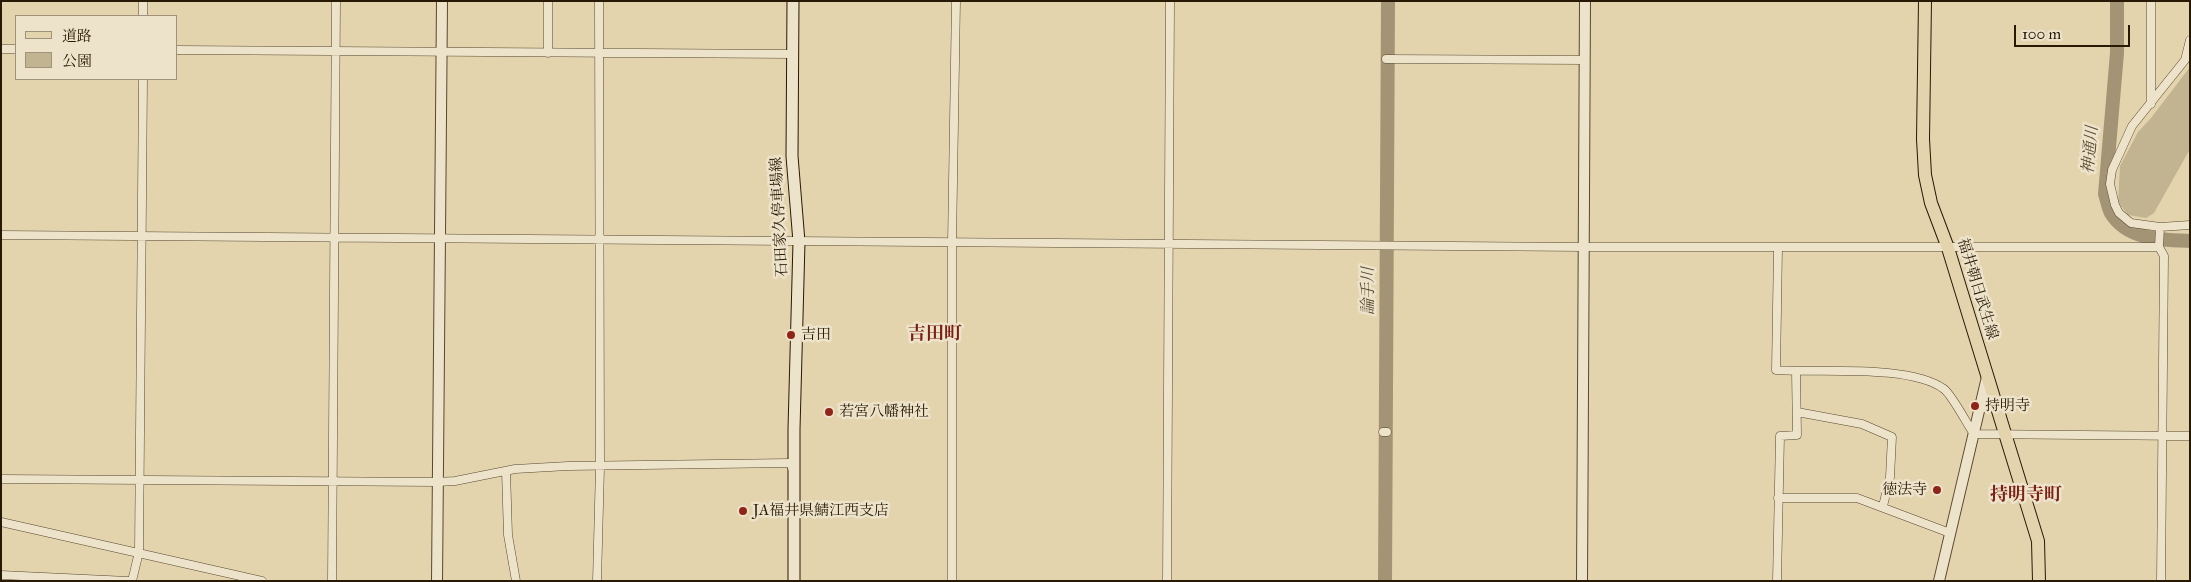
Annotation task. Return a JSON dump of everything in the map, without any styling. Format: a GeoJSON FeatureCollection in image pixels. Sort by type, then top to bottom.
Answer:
{"type":"FeatureCollection","features":[{"type":"Feature","properties":{"kind":"main road","name":"石田家久停車場線"},"geometry":{"type":"LineString","coordinates":[[793,1],[792,156],[800,242],[794,471],[794,581]]}},
{"type":"Feature","properties":{"kind":"main road","name":"福井朝日武生線"},"geometry":{"type":"LineString","coordinates":[[1925,1],[1923,139],[1925,174],[1931,203],[1948,248],[2038,541],[2040,581]]}},
{"type":"Feature","properties":{"kind":"street"},"geometry":{"type":"LineString","coordinates":[[143,1],[143,15]]}},
{"type":"Feature","properties":{"kind":"street"},"geometry":{"type":"LineString","coordinates":[[332,581],[336,1]]}},
{"type":"Feature","properties":{"kind":"street"},"geometry":{"type":"LineString","coordinates":[[436,581],[442,1]]}},
{"type":"Feature","properties":{"kind":"street"},"geometry":{"type":"LineString","coordinates":[[548,1],[548,53]]}},
{"type":"Feature","properties":{"kind":"street"},"geometry":{"type":"LineString","coordinates":[[596,581],[600,467],[598,240],[599,1]]}},
{"type":"Feature","properties":{"kind":"street"},"geometry":{"type":"LineString","coordinates":[[952,581],[952,243],[956,1]]}},
{"type":"Feature","properties":{"kind":"street"},"geometry":{"type":"LineString","coordinates":[[1167,581],[1170,1]]}},
{"type":"Feature","properties":{"kind":"street"},"geometry":{"type":"LineString","coordinates":[[1582,581],[1585,1]]}},
{"type":"Feature","properties":{"kind":"street"},"geometry":{"type":"LineString","coordinates":[[2151,1],[2151,104]]}},
{"type":"Feature","properties":{"kind":"street"},"geometry":{"type":"LineString","coordinates":[[2190,40],[2185,60],[2132,126],[2112,170],[2110,184],[2115,205],[2120,214],[2131,223],[2160,230],[2190,225]]}},
{"type":"Feature","properties":{"kind":"street"},"geometry":{"type":"LineString","coordinates":[[1,49],[15,49]]}},
{"type":"Feature","properties":{"kind":"street"},"geometry":{"type":"LineString","coordinates":[[178,50],[792,54]]}},
{"type":"Feature","properties":{"kind":"street"},"geometry":{"type":"LineString","coordinates":[[1388,59],[1585,60]]}},
{"type":"Feature","properties":{"kind":"street"},"geometry":{"type":"LineString","coordinates":[[132,581],[139,552],[143,80]]}},
{"type":"Feature","properties":{"kind":"street"},"geometry":{"type":"LineString","coordinates":[[2160,230],[2159,247],[2164,256],[2161,581]]}},
{"type":"Feature","properties":{"kind":"street"},"geometry":{"type":"LineString","coordinates":[[1,235],[1384,246],[2159,247]]}},
{"type":"Feature","properties":{"kind":"street"},"geometry":{"type":"LineString","coordinates":[[1778,248],[1776,370],[1843,370],[1900,374],[1926,381],[1944,389],[1974,434]]}},
{"type":"Feature","properties":{"kind":"street"},"geometry":{"type":"LineString","coordinates":[[1777,581],[1780,436],[1797,435],[1796,371]]}},
{"type":"Feature","properties":{"kind":"street"},"geometry":{"type":"LineString","coordinates":[[1939,581],[1987,377]]}},
{"type":"Feature","properties":{"kind":"street"},"geometry":{"type":"LineString","coordinates":[[1797,412],[1862,424],[1892,437],[1890,477],[1882,506]]}},
{"type":"Feature","properties":{"kind":"street"},"geometry":{"type":"LineString","coordinates":[[1974,434],[2190,436]]}},
{"type":"Feature","properties":{"kind":"street"},"geometry":{"type":"LineString","coordinates":[[1,480],[437,482],[456,481],[506,471],[568,466],[790,463],[794,471]]}},
{"type":"Feature","properties":{"kind":"street"},"geometry":{"type":"LineString","coordinates":[[506,471],[508,535],[516,581]]}},
{"type":"Feature","properties":{"kind":"street"},"geometry":{"type":"LineString","coordinates":[[1778,498],[1857,498],[1950,533]]}},
{"type":"Feature","properties":{"kind":"street"},"geometry":{"type":"LineString","coordinates":[[1,522],[260,581]]}},
{"type":"Feature","properties":{"kind":"street"},"geometry":{"type":"LineString","coordinates":[[6,577],[128,581]]}},
{"type":"Feature","properties":{"kind":"green space"},"geometry":{"type":"Polygon","coordinates":[[[2190,67],[2190,149],[2154,213],[2146,218],[2128,215],[2118,202],[2120,166],[2138,132],[2190,67]]]}},
{"type":"Feature","properties":{"kind":"waterway","name":"論手川"},"geometry":{"type":"LineString","coordinates":[[1385,581],[1388,1]]}},
{"type":"Feature","properties":{"kind":"waterway","name":"神通川"},"geometry":{"type":"LineString","coordinates":[[2117,1],[2117,53],[2105,194],[2108,206],[2118,222],[2126,229],[2146,237],[2190,241]]}},
{"type":"Feature","properties":{"kind":"place","name":"吉田"},"geometry":{"type":"Point","coordinates":[791,335]}},
{"type":"Feature","properties":{"kind":"place","name":"持明寺"},"geometry":{"type":"Point","coordinates":[1975,406]}},
{"type":"Feature","properties":{"kind":"place","name":"若宮八幡神社"},"geometry":{"type":"Point","coordinates":[829,412]}},
{"type":"Feature","properties":{"kind":"place","name":"徳法寺"},"geometry":{"type":"Point","coordinates":[1937,490]}},
{"type":"Feature","properties":{"kind":"place","name":"JA福井県鯖江西支店"},"geometry":{"type":"Point","coordinates":[743,511]}},
{"type":"Feature","properties":{"kind":"district","name":"吉田町"},"geometry":{"type":"Point","coordinates":[935,335]}},
{"type":"Feature","properties":{"kind":"district","name":"持明寺町"},"geometry":{"type":"Point","coordinates":[2026,496]}}]}
